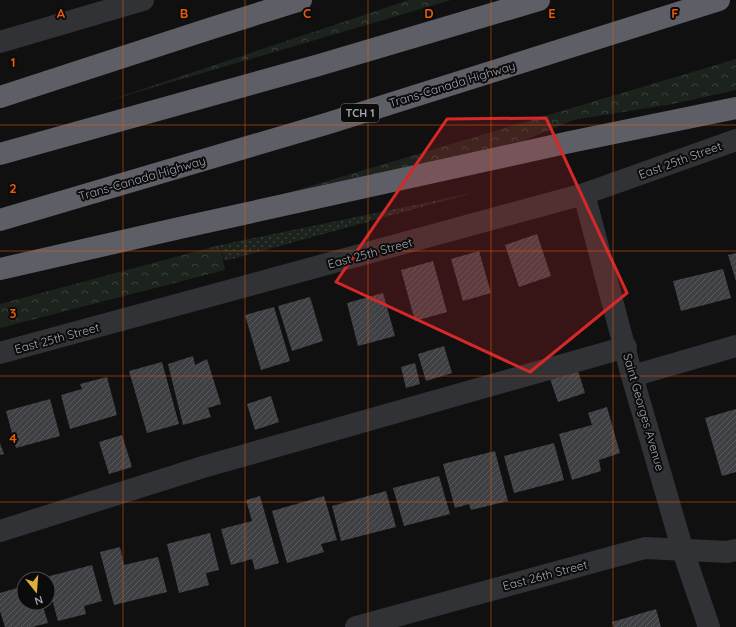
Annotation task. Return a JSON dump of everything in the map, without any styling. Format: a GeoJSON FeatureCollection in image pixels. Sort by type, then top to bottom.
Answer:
{"type":"FeatureCollection","features":[{"type":"Feature","properties":{"kind":"highway"},"geometry":{"type":"LineString","coordinates":[[0,98],[208,29],[301,0]]}},
{"type":"Feature","properties":{"kind":"highway"},"geometry":{"type":"LineString","coordinates":[[0,154],[318,65],[539,0]]}},
{"type":"Feature","properties":{"kind":"highway","name":"Trans-Canada Highway"},"geometry":{"type":"LineString","coordinates":[[0,220],[329,123],[719,0]]}},
{"type":"Feature","properties":{"kind":"highway"},"geometry":{"type":"LineString","coordinates":[[0,269],[570,142],[736,108]]}},
{"type":"Feature","properties":{"kind":"street"},"geometry":{"type":"LineString","coordinates":[[0,42],[143,0]]}},
{"type":"Feature","properties":{"kind":"street","name":"East 25th Street"},"geometry":{"type":"LineString","coordinates":[[0,353],[584,194],[736,140]]}},
{"type":"Feature","properties":{"kind":"street","name":"Saint Georges Avenue"},"geometry":{"type":"LineString","coordinates":[[584,194],[626,347],[632,376],[683,551],[709,627]]}},
{"type":"Feature","properties":{"kind":"street"},"geometry":{"type":"LineString","coordinates":[[632,376],[736,346]]}},
{"type":"Feature","properties":{"kind":"street"},"geometry":{"type":"LineString","coordinates":[[0,531],[203,467],[626,347]]}},
{"type":"Feature","properties":{"kind":"street","name":"East 26th Street"},"geometry":{"type":"LineString","coordinates":[[356,627],[645,548],[727,552],[736,550]]}},
{"type":"Feature","properties":{"kind":"highlighted area"},"geometry":{"type":"Polygon","coordinates":[[[546,118],[627,293],[530,372],[336,282],[447,119],[546,118]]]}},
{"type":"Feature","properties":{"kind":"green space"},"geometry":{"type":"Polygon","coordinates":[[[409,0],[451,0],[104,102],[409,0]]]}},
{"type":"Feature","properties":{"kind":"green space"},"geometry":{"type":"Polygon","coordinates":[[[736,59],[736,90],[673,104],[573,120],[495,153],[213,215],[736,59]]]}},
{"type":"Feature","properties":{"kind":"green space"},"geometry":{"type":"Polygon","coordinates":[[[473,193],[225,261],[220,245],[473,193]]]}},
{"type":"Feature","properties":{"kind":"green space"},"geometry":{"type":"Polygon","coordinates":[[[220,245],[225,270],[0,328],[0,304],[220,245]]]}},
{"type":"Feature","properties":{"kind":"building"},"geometry":{"type":"Polygon","coordinates":[[[537,234],[551,276],[519,287],[505,245],[537,234]]]}},
{"type":"Feature","properties":{"kind":"building"},"geometry":{"type":"Polygon","coordinates":[[[479,251],[491,293],[463,301],[451,259],[479,251]]]}},
{"type":"Feature","properties":{"kind":"building"},"geometry":{"type":"Polygon","coordinates":[[[736,253],[736,281],[728,255],[736,253]]]}},
{"type":"Feature","properties":{"kind":"building"},"geometry":{"type":"Polygon","coordinates":[[[433,261],[447,312],[415,321],[401,270],[433,261]]]}},
{"type":"Feature","properties":{"kind":"building"},"geometry":{"type":"Polygon","coordinates":[[[723,269],[731,298],[681,311],[673,281],[723,269]]]}},
{"type":"Feature","properties":{"kind":"building"},"geometry":{"type":"Polygon","coordinates":[[[383,293],[395,336],[358,346],[347,303],[383,293]]]}},
{"type":"Feature","properties":{"kind":"building"},"geometry":{"type":"Polygon","coordinates":[[[310,297],[323,341],[292,351],[278,306],[310,297]]]}},
{"type":"Feature","properties":{"kind":"building"},"geometry":{"type":"Polygon","coordinates":[[[274,307],[290,361],[261,370],[245,315],[274,307]]]}},
{"type":"Feature","properties":{"kind":"building"},"geometry":{"type":"Polygon","coordinates":[[[444,346],[452,373],[426,381],[418,354],[444,346]]]}},
{"type":"Feature","properties":{"kind":"building"},"geometry":{"type":"Polygon","coordinates":[[[193,356],[195,365],[207,359],[221,404],[208,408],[211,417],[183,425],[168,364],[193,356]]]}},
{"type":"Feature","properties":{"kind":"building"},"geometry":{"type":"Polygon","coordinates":[[[162,362],[179,424],[147,433],[129,371],[162,362]]]}},
{"type":"Feature","properties":{"kind":"building"},"geometry":{"type":"Polygon","coordinates":[[[415,363],[420,384],[406,388],[401,367],[415,363]]]}},
{"type":"Feature","properties":{"kind":"building"},"geometry":{"type":"Polygon","coordinates":[[[578,371],[585,393],[558,402],[550,379],[578,371]]]}},
{"type":"Feature","properties":{"kind":"building"},"geometry":{"type":"Polygon","coordinates":[[[107,377],[117,415],[70,429],[61,395],[82,389],[80,384],[107,377]]]}},
{"type":"Feature","properties":{"kind":"building"},"geometry":{"type":"Polygon","coordinates":[[[271,396],[279,422],[255,430],[247,404],[271,396]]]}},
{"type":"Feature","properties":{"kind":"building"},"geometry":{"type":"Polygon","coordinates":[[[50,399],[60,436],[16,448],[6,411],[50,399]]]}},
{"type":"Feature","properties":{"kind":"building"},"geometry":{"type":"Polygon","coordinates":[[[607,407],[620,453],[599,460],[601,471],[572,480],[559,434],[592,425],[588,413],[607,407]]]}},
{"type":"Feature","properties":{"kind":"building"},"geometry":{"type":"Polygon","coordinates":[[[736,409],[736,472],[722,476],[705,418],[736,409]]]}},
{"type":"Feature","properties":{"kind":"building"},"geometry":{"type":"Polygon","coordinates":[[[122,435],[132,467],[109,474],[99,442],[122,435]]]}},
{"type":"Feature","properties":{"kind":"building"},"geometry":{"type":"Polygon","coordinates":[[[0,443],[4,454],[0,455],[0,443]]]}},
{"type":"Feature","properties":{"kind":"building"},"geometry":{"type":"Polygon","coordinates":[[[554,443],[564,480],[514,493],[504,456],[554,443]]]}},
{"type":"Feature","properties":{"kind":"building"},"geometry":{"type":"Polygon","coordinates":[[[495,451],[508,501],[471,510],[469,504],[455,508],[443,464],[495,451]]]}},
{"type":"Feature","properties":{"kind":"building"},"geometry":{"type":"Polygon","coordinates":[[[439,476],[450,514],[404,526],[393,488],[439,476]]]}},
{"type":"Feature","properties":{"kind":"building"},"geometry":{"type":"Polygon","coordinates":[[[386,491],[396,527],[341,541],[332,506],[386,491]]]}},
{"type":"Feature","properties":{"kind":"building"},"geometry":{"type":"Polygon","coordinates":[[[260,496],[279,563],[255,570],[252,559],[231,565],[221,529],[252,521],[246,500],[260,496]]]}},
{"type":"Feature","properties":{"kind":"building"},"geometry":{"type":"Polygon","coordinates":[[[324,496],[337,540],[321,544],[324,552],[287,563],[272,511],[324,496]]]}},
{"type":"Feature","properties":{"kind":"building"},"geometry":{"type":"Polygon","coordinates":[[[210,533],[219,570],[206,573],[209,585],[179,593],[167,544],[210,533]]]}},
{"type":"Feature","properties":{"kind":"building"},"geometry":{"type":"Polygon","coordinates":[[[120,547],[124,565],[158,557],[167,592],[114,605],[100,552],[120,547]]]}},
{"type":"Feature","properties":{"kind":"building"},"geometry":{"type":"Polygon","coordinates":[[[92,565],[102,601],[84,606],[86,614],[58,621],[55,611],[56,574],[92,565]]]}},
{"type":"Feature","properties":{"kind":"building"},"geometry":{"type":"Polygon","coordinates":[[[16,588],[16,611],[44,611],[48,623],[32,627],[5,627],[0,611],[0,593],[16,588]]]}},
{"type":"Feature","properties":{"kind":"building"},"geometry":{"type":"Polygon","coordinates":[[[656,609],[661,627],[614,627],[612,622],[656,609]]]}}]}
